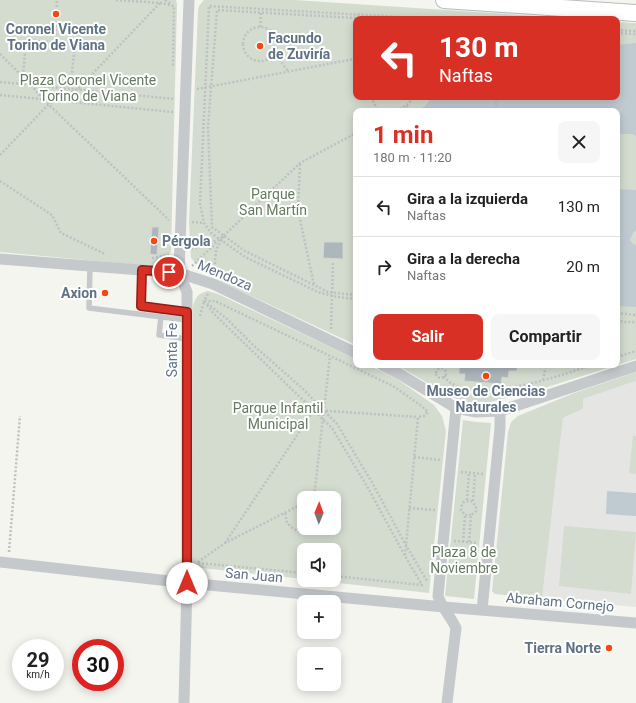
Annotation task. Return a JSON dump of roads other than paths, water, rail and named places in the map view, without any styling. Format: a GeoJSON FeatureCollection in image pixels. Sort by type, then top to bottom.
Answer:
{"type":"FeatureCollection","features":[{"type":"Feature","properties":{"kind":"main road"},"geometry":{"type":"LineString","coordinates":[[444,0],[521,3],[636,13]]}},
{"type":"Feature","properties":{"kind":"street","name":"Santa Fe"},"geometry":{"type":"LineString","coordinates":[[184,703],[187,583],[187,292],[180,274],[179,253],[174,220],[184,113],[189,0]]}},
{"type":"Feature","properties":{"kind":"street","name":"Mendoza"},"geometry":{"type":"LineString","coordinates":[[0,259],[90,266],[146,263],[212,284],[353,352]]}},
{"type":"Feature","properties":{"kind":"street"},"geometry":{"type":"LineString","coordinates":[[388,368],[456,408],[476,412],[500,411],[636,366]]}},
{"type":"Feature","properties":{"kind":"street"},"geometry":{"type":"LineString","coordinates":[[447,703],[456,628],[438,596],[456,408]]}},
{"type":"Feature","properties":{"kind":"street"},"geometry":{"type":"LineString","coordinates":[[482,610],[500,428],[500,411]]}},
{"type":"Feature","properties":{"kind":"street","name":"San Juan"},"geometry":{"type":"LineString","coordinates":[[4,562],[187,583],[482,610]]}},
{"type":"Feature","properties":{"kind":"street","name":"Abraham Cornejo"},"geometry":{"type":"LineString","coordinates":[[482,610],[636,623]]}},
{"type":"Feature","properties":{"kind":"lane"},"geometry":{"type":"LineString","coordinates":[[146,263],[141,306],[187,316]]}},
{"type":"Feature","properties":{"kind":"lane"},"geometry":{"type":"LineString","coordinates":[[90,266],[89,308],[161,316],[187,316]]}},
{"type":"Feature","properties":{"kind":"lane"},"geometry":{"type":"LineString","coordinates":[[161,316],[159,335],[187,339]]}},
{"type":"Feature","properties":{"kind":"place","name":"Coronel Vicente Torino de Viana"},"geometry":{"type":"Point","coordinates":[56,14]}},
{"type":"Feature","properties":{"kind":"place","name":"Facundo de Zuviría"},"geometry":{"type":"Point","coordinates":[260,46]}},
{"type":"Feature","properties":{"kind":"place","name":"Pérgola"},"geometry":{"type":"Point","coordinates":[154,241]}},
{"type":"Feature","properties":{"kind":"place","name":"Axion"},"geometry":{"type":"Point","coordinates":[105,293]}},
{"type":"Feature","properties":{"kind":"place","name":"Museo de Ciencias Naturales"},"geometry":{"type":"Point","coordinates":[486,376]}},
{"type":"Feature","properties":{"kind":"place","name":"Tierra Norte"},"geometry":{"type":"Point","coordinates":[609,648]}},
{"type":"Feature","properties":{"kind":"park label","name":"Plaza Coronel Vicente Torino de Viana"},"geometry":{"type":"Point","coordinates":[88,88]}},
{"type":"Feature","properties":{"kind":"park label","name":"Parque San Martín"},"geometry":{"type":"Point","coordinates":[273,202]}},
{"type":"Feature","properties":{"kind":"park label","name":"Parque Infantil Municipal"},"geometry":{"type":"Point","coordinates":[278,416]}},
{"type":"Feature","properties":{"kind":"park label","name":"Plaza 8 de Noviembre"},"geometry":{"type":"Point","coordinates":[464,560]}}]}
